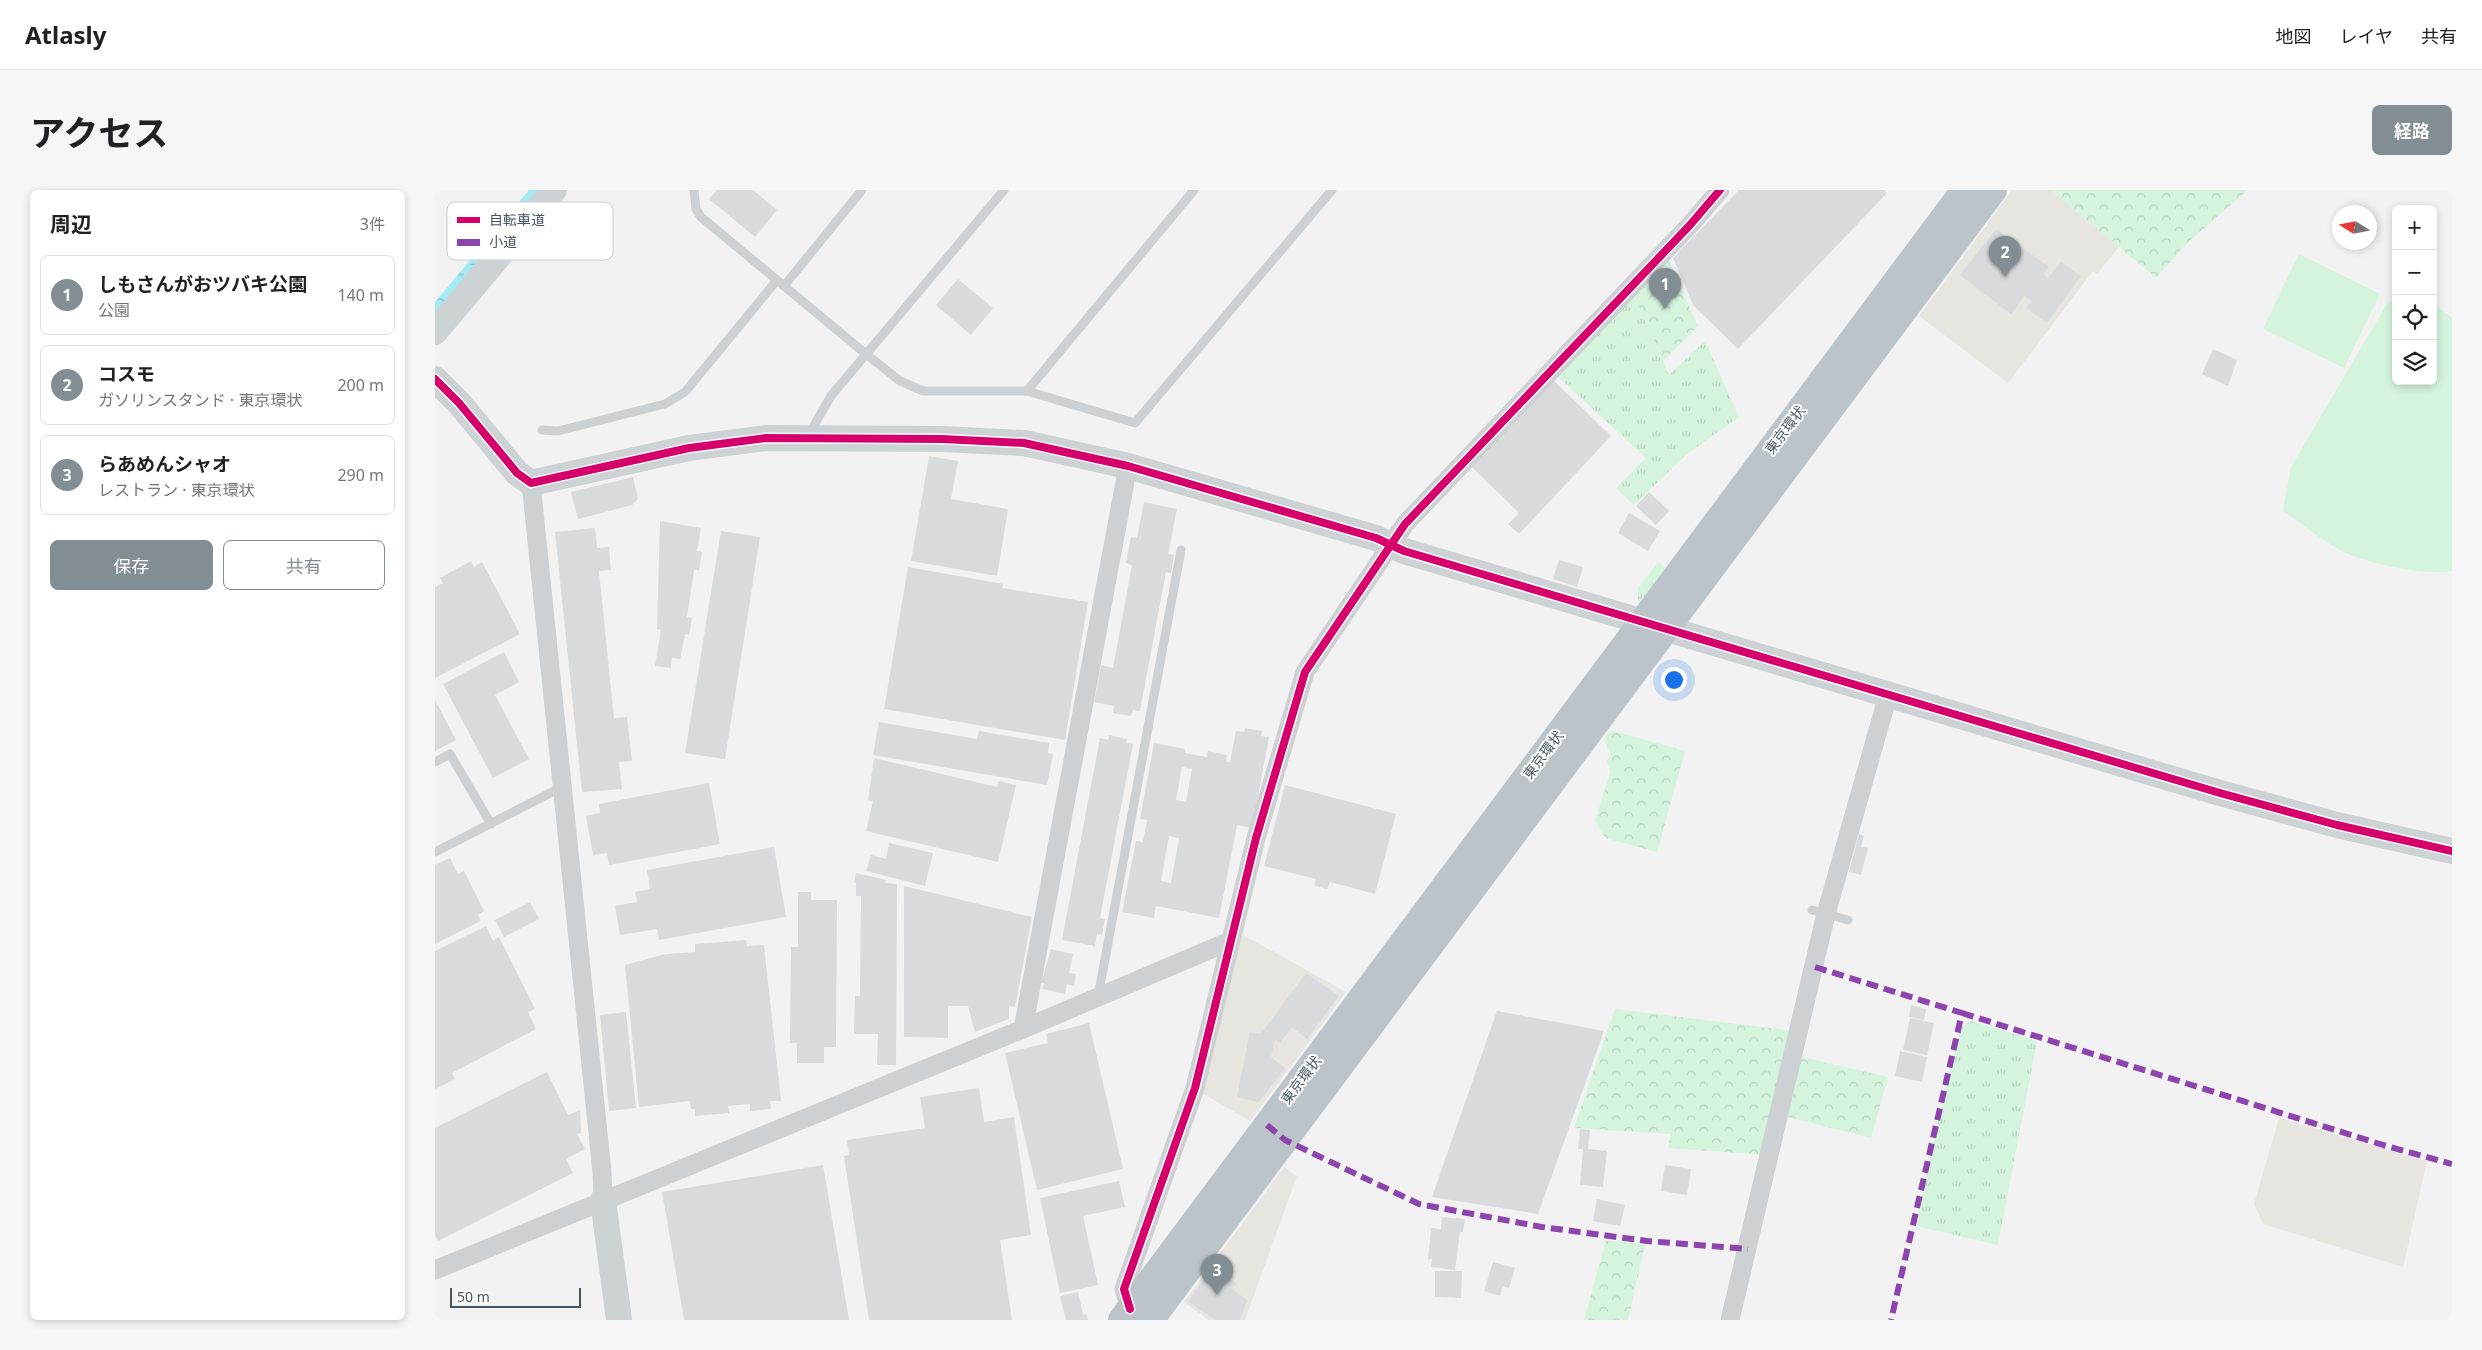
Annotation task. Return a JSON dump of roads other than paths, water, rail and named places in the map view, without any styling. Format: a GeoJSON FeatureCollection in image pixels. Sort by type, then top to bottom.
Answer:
{"type":"FeatureCollection","features":[{"type":"Feature","properties":{"kind":"highway","name":"東京環状"},"geometry":{"type":"LineString","coordinates":[[1654,625],[1965,190]]}},
{"type":"Feature","properties":{"kind":"highway","name":"東京環状"},"geometry":{"type":"LineString","coordinates":[[1134,1316],[1654,625],[1993,190]]}},
{"type":"Feature","properties":{"kind":"street"},"geometry":{"type":"LineString","coordinates":[[544,202],[554,190]]}},
{"type":"Feature","properties":{"kind":"street"},"geometry":{"type":"LineString","coordinates":[[1134,1316],[1124,1289],[1195,1088],[1256,838],[1305,672],[1389,544],[1418,510],[1690,224],[1720,190]]}},
{"type":"Feature","properties":{"kind":"street"},"geometry":{"type":"LineString","coordinates":[[435,332],[495,260]]}},
{"type":"Feature","properties":{"kind":"street"},"geometry":{"type":"LineString","coordinates":[[435,379],[459,402],[517,473],[531,483],[689,448],[766,438],[942,438],[1024,443],[1128,466],[1376,538],[1404,551],[1888,696],[2229,795],[2337,825],[2452,851]]}},
{"type":"Feature","properties":{"kind":"street"},"geometry":{"type":"LineString","coordinates":[[1023,1029],[1128,466]]}},
{"type":"Feature","properties":{"kind":"street"},"geometry":{"type":"LineString","coordinates":[[531,483],[602,1172],[603,1200],[619,1320]]}},
{"type":"Feature","properties":{"kind":"street"},"geometry":{"type":"LineString","coordinates":[[1730,1320],[1819,912],[1888,696]]}},
{"type":"Feature","properties":{"kind":"street"},"geometry":{"type":"LineString","coordinates":[[435,1270],[1023,1029],[1230,941]]}},
{"type":"Feature","properties":{"kind":"lane"},"geometry":{"type":"LineString","coordinates":[[694,190],[696,209],[701,217],[900,381],[923,391],[1027,391],[1135,423],[1332,190]]}},
{"type":"Feature","properties":{"kind":"lane"},"geometry":{"type":"LineString","coordinates":[[543,430],[558,431],[665,404],[685,392],[862,190]]}},
{"type":"Feature","properties":{"kind":"lane"},"geometry":{"type":"LineString","coordinates":[[806,438],[831,396],[1004,190]]}},
{"type":"Feature","properties":{"kind":"lane"},"geometry":{"type":"LineString","coordinates":[[1027,391],[1194,190]]}},
{"type":"Feature","properties":{"kind":"lane"},"geometry":{"type":"LineString","coordinates":[[1098,997],[1181,550]]}},
{"type":"Feature","properties":{"kind":"lane"},"geometry":{"type":"LineString","coordinates":[[435,762],[450,754],[491,824]]}},
{"type":"Feature","properties":{"kind":"lane"},"geometry":{"type":"LineString","coordinates":[[435,852],[562,787]]}},
{"type":"Feature","properties":{"kind":"lane"},"geometry":{"type":"LineString","coordinates":[[1819,912],[1848,920]]}},
{"type":"Feature","properties":{"kind":"water"},"geometry":{"type":"Polygon","coordinates":[[[529,190],[541,190],[531,202],[519,202],[529,190]]]}},
{"type":"Feature","properties":{"kind":"water"},"geometry":{"type":"Polygon","coordinates":[[[470,260],[483,260],[435,317],[435,302],[470,260]]]}},
{"type":"Feature","properties":{"kind":"place","name":"コスモ"},"geometry":{"type":"Point","coordinates":[2005,277]}},
{"type":"Feature","properties":{"kind":"place","name":"しもさんがおツバキ公園"},"geometry":{"type":"Point","coordinates":[1665,309]}},
{"type":"Feature","properties":{"kind":"place","name":"らあめんシャオ"},"geometry":{"type":"Point","coordinates":[1217,1295]}}]}
